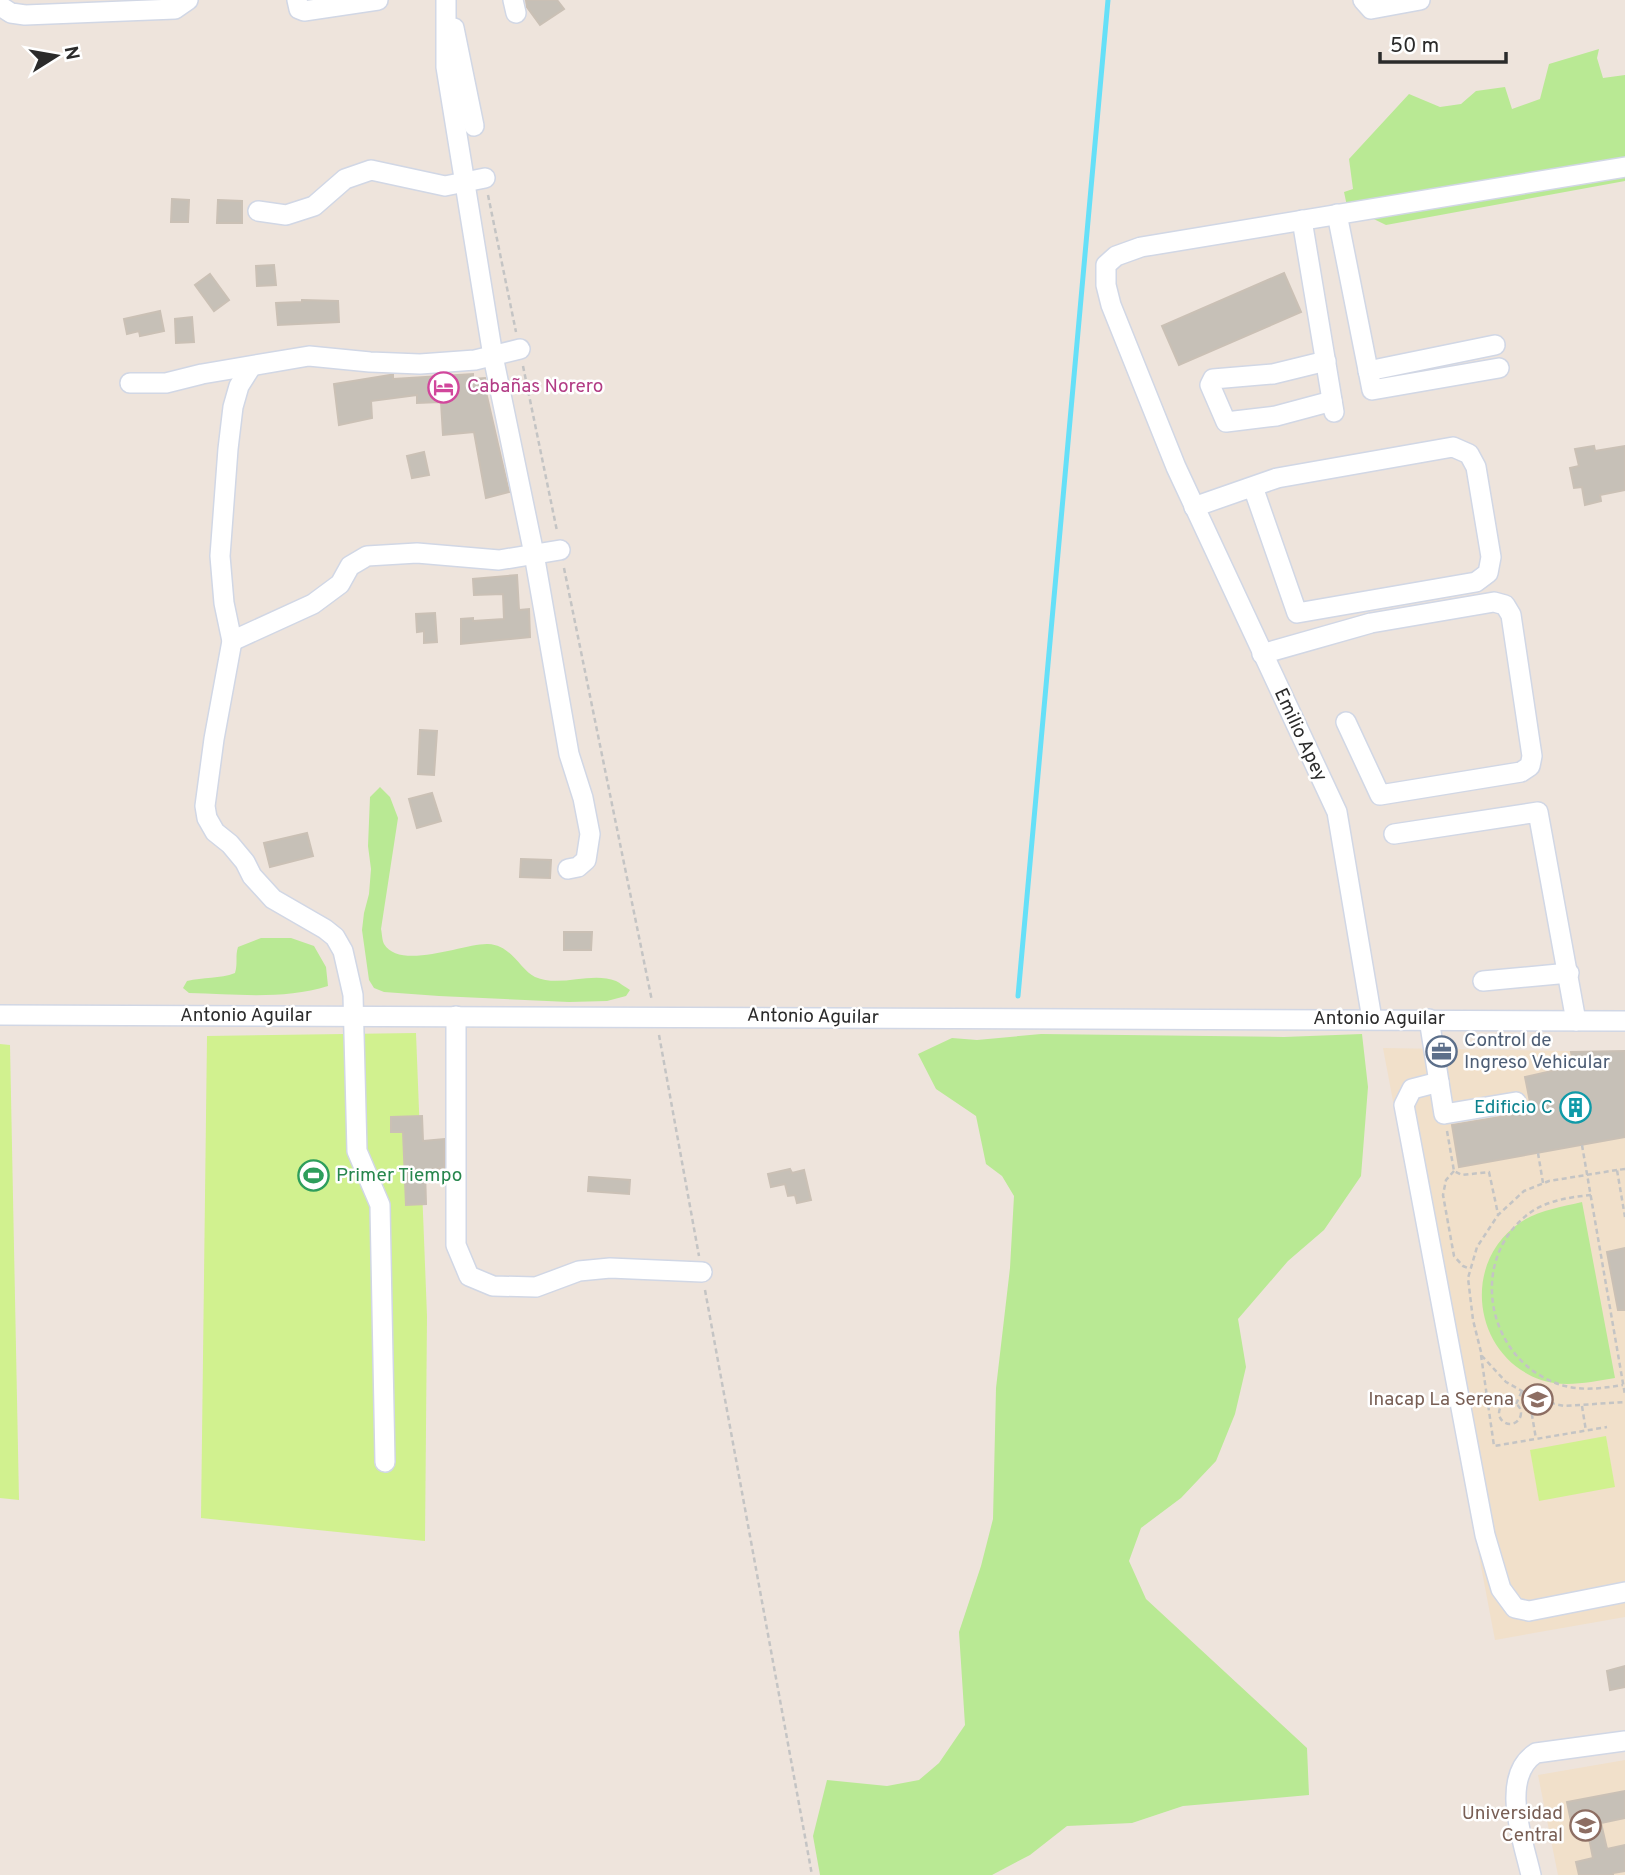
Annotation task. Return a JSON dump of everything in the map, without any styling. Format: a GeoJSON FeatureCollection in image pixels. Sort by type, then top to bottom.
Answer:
{"type":"FeatureCollection","features":[{"type":"Feature","properties":{"kind":"street"},"geometry":{"type":"LineString","coordinates":[[0,6],[18,15],[175,9],[188,0]]}},
{"type":"Feature","properties":{"kind":"street"},"geometry":{"type":"LineString","coordinates":[[298,0],[299,9],[304,11],[367,1]]}},
{"type":"Feature","properties":{"kind":"street"},"geometry":{"type":"LineString","coordinates":[[448,0],[474,126]]}},
{"type":"Feature","properties":{"kind":"street"},"geometry":{"type":"LineString","coordinates":[[448,0],[446,67],[493,356],[534,554],[569,754],[583,798],[590,834],[586,860],[578,867],[568,869]]}},
{"type":"Feature","properties":{"kind":"street"},"geometry":{"type":"LineString","coordinates":[[1363,0],[1371,9],[1420,0]]}},
{"type":"Feature","properties":{"kind":"street"},"geometry":{"type":"LineString","coordinates":[[1326,361],[1273,374],[1213,379],[1210,386],[1226,422],[1333,407],[1326,361],[1302,220],[1625,167]]}},
{"type":"Feature","properties":{"kind":"street"},"geometry":{"type":"LineString","coordinates":[[258,211],[286,215],[314,206],[345,179],[371,170],[445,186],[485,178]]}},
{"type":"Feature","properties":{"kind":"street"},"geometry":{"type":"LineString","coordinates":[[1337,214],[1373,391],[1499,368]]}},
{"type":"Feature","properties":{"kind":"street","name":"Emilio Apey"},"geometry":{"type":"LineString","coordinates":[[1302,220],[1141,247],[1116,256],[1106,265],[1106,285],[1111,305],[1175,467],[1337,812],[1372,1019]]}},
{"type":"Feature","properties":{"kind":"street"},"geometry":{"type":"LineString","coordinates":[[1368,371],[1495,345]]}},
{"type":"Feature","properties":{"kind":"street"},"geometry":{"type":"LineString","coordinates":[[130,383],[166,383],[202,374],[309,356],[419,364],[475,360],[520,349]]}},
{"type":"Feature","properties":{"kind":"street"},"geometry":{"type":"LineString","coordinates":[[251,367],[239,386],[233,407],[222,512],[220,556],[223,603],[232,641],[205,789],[207,818],[215,832],[237,853],[252,876],[273,899],[335,937],[343,951],[353,995],[357,1151],[380,1205],[384,1462]]}},
{"type":"Feature","properties":{"kind":"street"},"geometry":{"type":"LineString","coordinates":[[1194,507],[1277,478],[1453,447],[1469,454],[1476,467],[1491,557],[1488,573],[1476,582],[1297,613],[1252,487]]}},
{"type":"Feature","properties":{"kind":"street"},"geometry":{"type":"LineString","coordinates":[[232,641],[313,604],[340,584],[350,566],[367,556],[417,554],[499,560],[560,550]]}},
{"type":"Feature","properties":{"kind":"street"},"geometry":{"type":"LineString","coordinates":[[1262,654],[1371,623],[1494,602],[1506,606],[1511,615],[1532,756],[1530,766],[1521,772],[1380,795],[1346,722]]}},
{"type":"Feature","properties":{"kind":"street"},"geometry":{"type":"LineString","coordinates":[[1394,834],[1538,812],[1576,1021]]}},
{"type":"Feature","properties":{"kind":"street"},"geometry":{"type":"LineString","coordinates":[[1483,981],[1569,973]]}},
{"type":"Feature","properties":{"kind":"street","name":"Antonio Aguilar"},"geometry":{"type":"LineString","coordinates":[[0,1015],[1625,1021]]}},
{"type":"Feature","properties":{"kind":"street"},"geometry":{"type":"LineString","coordinates":[[457,1016],[456,1245],[469,1276],[493,1286],[536,1287],[579,1270],[610,1268],[702,1272]]}},
{"type":"Feature","properties":{"kind":"street"},"geometry":{"type":"LineString","coordinates":[[1429,1019],[1444,1114],[1516,1102]]}},
{"type":"Feature","properties":{"kind":"street"},"geometry":{"type":"LineString","coordinates":[[1439,1082],[1412,1089],[1404,1105],[1485,1535],[1502,1589],[1515,1608],[1529,1611],[1625,1592]]}},
{"type":"Feature","properties":{"kind":"street"},"geometry":{"type":"LineString","coordinates":[[1531,1875],[1517,1810],[1516,1787],[1519,1770],[1526,1759],[1535,1753],[1625,1741]]}},
{"type":"Feature","properties":{"kind":"path"},"geometry":{"type":"LineString","coordinates":[[1444,1114],[1454,1171]]}},
{"type":"Feature","properties":{"kind":"path"},"geometry":{"type":"LineString","coordinates":[[1582,1146],[1625,1395]]}},
{"type":"Feature","properties":{"kind":"path"},"geometry":{"type":"LineString","coordinates":[[1538,1153],[1543,1183]]}},
{"type":"Feature","properties":{"kind":"path"},"geometry":{"type":"LineString","coordinates":[[1625,1169],[1543,1183],[1524,1191],[1498,1215],[1477,1247],[1468,1278],[1473,1320],[1482,1356],[1506,1382],[1538,1400],[1564,1406],[1625,1402]]}},
{"type":"Feature","properties":{"kind":"path"},"geometry":{"type":"LineString","coordinates":[[1617,1170],[1625,1217]]}},
{"type":"Feature","properties":{"kind":"path"},"geometry":{"type":"LineString","coordinates":[[1454,1171],[1462,1175],[1489,1172],[1498,1215]]}},
{"type":"Feature","properties":{"kind":"path"},"geometry":{"type":"LineString","coordinates":[[1454,1171],[1446,1180],[1443,1195],[1454,1256],[1470,1269]]}},
{"type":"Feature","properties":{"kind":"path"},"geometry":{"type":"LineString","coordinates":[[1591,1195],[1546,1203],[1522,1220],[1497,1257],[1491,1301],[1506,1344],[1521,1362],[1539,1376],[1567,1387],[1582,1389],[1623,1385]]}},
{"type":"Feature","properties":{"kind":"path"},"geometry":{"type":"LineString","coordinates":[[1479,1345],[1494,1446],[1606,1427]]}},
{"type":"Feature","properties":{"kind":"path"},"geometry":{"type":"LineString","coordinates":[[1516,1405],[1522,1391]]}},
{"type":"Feature","properties":{"kind":"path"},"geometry":{"type":"LineString","coordinates":[[1529,1395],[1536,1439]]}},
{"type":"Feature","properties":{"kind":"path"},"geometry":{"type":"LineString","coordinates":[[1508,1402],[1516,1405],[1520,1412],[1519,1419],[1506,1423],[1499,1415],[1500,1408],[1508,1402]]}},
{"type":"Feature","properties":{"kind":"path"},"geometry":{"type":"LineString","coordinates":[[1582,1406],[1586,1430]]}},
{"type":"Feature","properties":{"kind":"shaded area","name":"Inacap La Serena"},"geometry":{"type":"Polygon","coordinates":[[[1383,1048],[1625,1052],[1625,1617],[1495,1640],[1383,1048]]]}},
{"type":"Feature","properties":{"kind":"shaded area","name":"Universidad Central"},"geometry":{"type":"Polygon","coordinates":[[[1625,1760],[1625,1875],[1558,1875],[1538,1775],[1625,1760]]]}},
{"type":"Feature","properties":{"kind":"green space"},"geometry":{"type":"Polygon","coordinates":[[[1599,49],[1597,58],[1603,78],[1625,75],[1625,181],[1386,225],[1347,206],[1344,192],[1353,189],[1349,159],[1409,94],[1440,107],[1461,104],[1476,91],[1505,87],[1512,109],[1540,99],[1549,64],[1599,49]]]}},
{"type":"Feature","properties":{"kind":"green space"},"geometry":{"type":"Polygon","coordinates":[[[380,787],[390,797],[398,818],[381,929],[384,944],[392,952],[418,956],[478,945],[496,945],[535,977],[555,981],[606,978],[630,990],[626,996],[607,1001],[569,1002],[439,996],[384,992],[374,988],[369,980],[362,930],[371,869],[368,846],[370,797],[380,787]]]}},
{"type":"Feature","properties":{"kind":"green space"},"geometry":{"type":"Polygon","coordinates":[[[261,938],[291,938],[314,946],[326,967],[328,986],[294,993],[259,995],[189,993],[183,988],[187,981],[235,973],[238,947],[261,938]]]}},
{"type":"Feature","properties":{"kind":"green space","name":"Primer Tiempo"},"geometry":{"type":"Polygon","coordinates":[[[416,1033],[427,1316],[425,1541],[201,1518],[207,1036],[416,1033]]]}},
{"type":"Feature","properties":{"kind":"green space"},"geometry":{"type":"Polygon","coordinates":[[[1041,1034],[1284,1037],[1362,1034],[1368,1087],[1361,1176],[1324,1230],[1288,1261],[1238,1319],[1246,1367],[1235,1414],[1216,1461],[1181,1498],[1141,1528],[1129,1561],[1146,1599],[1307,1748],[1309,1795],[1183,1806],[1132,1823],[1067,1826],[1030,1855],[992,1875],[820,1875],[813,1836],[827,1780],[887,1786],[919,1780],[939,1763],[965,1725],[959,1632],[993,1519],[996,1388],[1010,1268],[1014,1196],[1002,1176],[986,1164],[976,1116],[936,1089],[918,1054],[952,1038],[977,1040],[1041,1034]]]}},
{"type":"Feature","properties":{"kind":"green space"},"geometry":{"type":"Polygon","coordinates":[[[0,1044],[10,1045],[19,1500],[0,1498],[0,1044]]]}},
{"type":"Feature","properties":{"kind":"green space"},"geometry":{"type":"Polygon","coordinates":[[[1582,1202],[1615,1378],[1559,1384],[1541,1380],[1518,1368],[1501,1351],[1489,1330],[1483,1307],[1483,1283],[1489,1260],[1502,1239],[1521,1222],[1543,1212],[1582,1202]]]}},
{"type":"Feature","properties":{"kind":"green space"},"geometry":{"type":"Polygon","coordinates":[[[1606,1436],[1615,1487],[1539,1501],[1530,1450],[1606,1436]]]}},
{"type":"Feature","properties":{"kind":"building"},"geometry":{"type":"Polygon","coordinates":[[[526,0],[557,0],[564,9],[540,25],[527,7],[526,0]]]}},
{"type":"Feature","properties":{"kind":"building"},"geometry":{"type":"Polygon","coordinates":[[[172,199],[189,200],[188,222],[171,222],[172,199]]]}},
{"type":"Feature","properties":{"kind":"building"},"geometry":{"type":"Polygon","coordinates":[[[218,200],[242,201],[242,223],[217,223],[218,200]]]}},
{"type":"Feature","properties":{"kind":"building"},"geometry":{"type":"Polygon","coordinates":[[[274,265],[276,285],[257,286],[256,266],[274,265]]]}},
{"type":"Feature","properties":{"kind":"building"},"geometry":{"type":"Polygon","coordinates":[[[1284,273],[1301,312],[1179,365],[1162,326],[1284,273]]]}},
{"type":"Feature","properties":{"kind":"building"},"geometry":{"type":"Polygon","coordinates":[[[210,274],[229,300],[214,311],[195,285],[210,274]]]}},
{"type":"Feature","properties":{"kind":"building"},"geometry":{"type":"Polygon","coordinates":[[[302,300],[338,301],[339,322],[278,325],[276,303],[302,300]]]}},
{"type":"Feature","properties":{"kind":"building"},"geometry":{"type":"Polygon","coordinates":[[[160,311],[164,331],[140,336],[139,331],[127,334],[124,319],[160,311]]]}},
{"type":"Feature","properties":{"kind":"building"},"geometry":{"type":"Polygon","coordinates":[[[192,317],[194,342],[176,343],[175,319],[192,317]]]}},
{"type":"Feature","properties":{"kind":"building"},"geometry":{"type":"Polygon","coordinates":[[[473,374],[473,379],[485,378],[509,492],[486,498],[474,432],[443,435],[441,402],[417,403],[417,395],[371,401],[372,418],[339,425],[334,384],[390,375],[393,375],[393,379],[473,374]]]}},
{"type":"Feature","properties":{"kind":"building"},"geometry":{"type":"Polygon","coordinates":[[[1594,446],[1595,451],[1625,446],[1625,490],[1600,495],[1601,501],[1585,505],[1582,487],[1574,488],[1570,468],[1579,466],[1575,449],[1594,446]]]}},
{"type":"Feature","properties":{"kind":"building"},"geometry":{"type":"Polygon","coordinates":[[[424,452],[429,475],[412,478],[407,456],[424,452]]]}},
{"type":"Feature","properties":{"kind":"building"},"geometry":{"type":"Polygon","coordinates":[[[517,575],[519,610],[529,609],[530,637],[461,644],[461,619],[504,619],[503,594],[474,595],[473,579],[517,575]]]}},
{"type":"Feature","properties":{"kind":"building"},"geometry":{"type":"Polygon","coordinates":[[[435,613],[437,642],[424,643],[424,631],[417,632],[416,614],[435,613]]]}},
{"type":"Feature","properties":{"kind":"building"},"geometry":{"type":"Polygon","coordinates":[[[420,730],[437,731],[434,775],[418,774],[420,730]]]}},
{"type":"Feature","properties":{"kind":"building"},"geometry":{"type":"Polygon","coordinates":[[[432,793],[441,821],[417,828],[409,799],[432,793]]]}},
{"type":"Feature","properties":{"kind":"building"},"geometry":{"type":"Polygon","coordinates":[[[307,833],[313,856],[270,867],[264,843],[307,833]]]}},
{"type":"Feature","properties":{"kind":"building"},"geometry":{"type":"Polygon","coordinates":[[[521,859],[551,860],[550,878],[520,877],[521,859]]]}},
{"type":"Feature","properties":{"kind":"building"},"geometry":{"type":"Polygon","coordinates":[[[564,932],[592,932],[591,950],[564,950],[564,932]]]}},
{"type":"Feature","properties":{"kind":"building","name":"Edificio C"},"geometry":{"type":"Polygon","coordinates":[[[1625,1051],[1625,1137],[1459,1167],[1452,1125],[1518,1114],[1531,1107],[1525,1077],[1574,1066],[1571,1052],[1625,1051]]]}},
{"type":"Feature","properties":{"kind":"building"},"geometry":{"type":"Polygon","coordinates":[[[422,1116],[423,1141],[444,1139],[444,1168],[425,1170],[426,1204],[406,1205],[403,1132],[391,1132],[391,1117],[422,1116]]]}},
{"type":"Feature","properties":{"kind":"building"},"geometry":{"type":"Polygon","coordinates":[[[790,1169],[792,1173],[804,1170],[811,1200],[797,1203],[795,1195],[788,1196],[785,1184],[771,1187],[768,1174],[790,1169]]]}},
{"type":"Feature","properties":{"kind":"building"},"geometry":{"type":"Polygon","coordinates":[[[589,1177],[630,1180],[629,1194],[588,1191],[589,1177]]]}},
{"type":"Feature","properties":{"kind":"building"},"geometry":{"type":"Polygon","coordinates":[[[1625,1248],[1625,1310],[1618,1310],[1607,1252],[1625,1248]]]}},
{"type":"Feature","properties":{"kind":"building"},"geometry":{"type":"Polygon","coordinates":[[[1625,1666],[1625,1687],[1610,1690],[1607,1671],[1625,1666]]]}},
{"type":"Feature","properties":{"kind":"building"},"geometry":{"type":"Polygon","coordinates":[[[1625,1791],[1625,1818],[1601,1823],[1607,1849],[1625,1845],[1625,1871],[1613,1875],[1579,1875],[1576,1862],[1593,1858],[1586,1823],[1572,1826],[1567,1802],[1625,1791]]]}},
{"type":"Feature","properties":{"kind":"waterway"},"geometry":{"type":"LineString","coordinates":[[1018,996],[1108,0]]}},
{"type":"Feature","properties":{"kind":"place","name":"Cabañas Norero"},"geometry":{"type":"Point","coordinates":[444,387]}},
{"type":"Feature","properties":{"kind":"place","name":"Control de Ingreso Vehicular"},"geometry":{"type":"Point","coordinates":[1441,1052]}},
{"type":"Feature","properties":{"kind":"place","name":"Edificio C"},"geometry":{"type":"Point","coordinates":[1576,1108]}},
{"type":"Feature","properties":{"kind":"place","name":"Primer Tiempo"},"geometry":{"type":"Point","coordinates":[313,1176]}},
{"type":"Feature","properties":{"kind":"place","name":"Inacap La Serena"},"geometry":{"type":"Point","coordinates":[1537,1400]}},
{"type":"Feature","properties":{"kind":"place","name":"Universidad Central"},"geometry":{"type":"Point","coordinates":[1586,1825]}}]}
